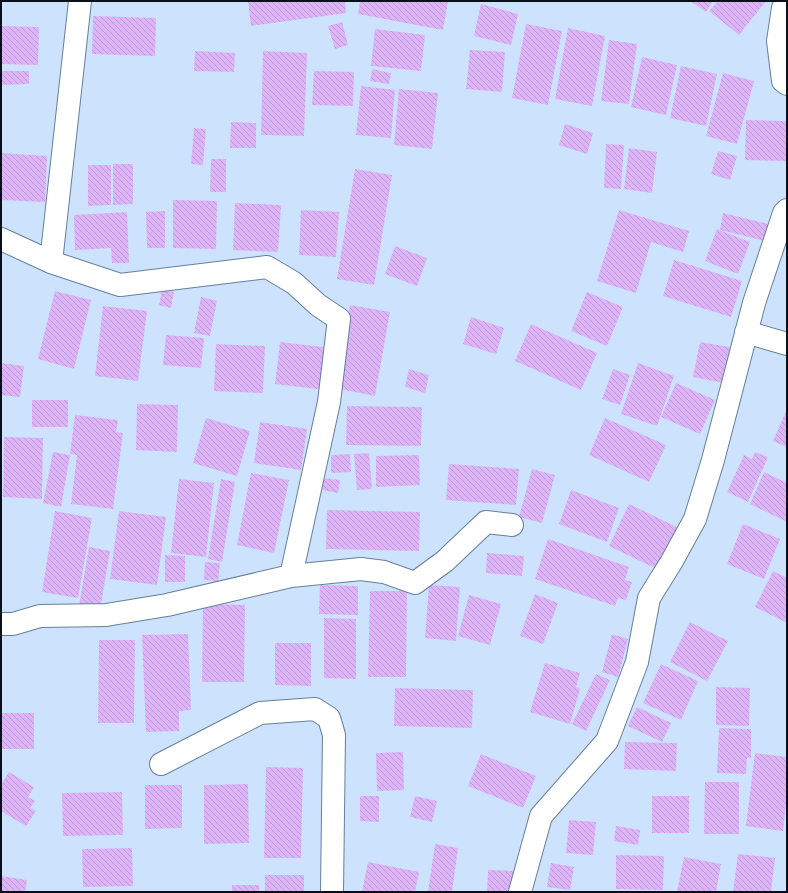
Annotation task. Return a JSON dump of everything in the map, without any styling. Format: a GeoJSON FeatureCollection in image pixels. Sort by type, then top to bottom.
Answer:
{"type":"FeatureCollection","features":[{"type":"Feature","properties":{"kind":"street"},"geometry":{"type":"LineString","coordinates":[[51,262],[80,1]]}},
{"type":"Feature","properties":{"kind":"street"},"geometry":{"type":"LineString","coordinates":[[787,6],[784,8],[778,41],[783,81],[787,84]]}},
{"type":"Feature","properties":{"kind":"street"},"geometry":{"type":"LineString","coordinates":[[520,892],[541,816],[607,741],[637,662],[648,598],[672,561],[695,519],[714,460],[756,295],[784,213],[787,210]]}},
{"type":"Feature","properties":{"kind":"street"},"geometry":{"type":"LineString","coordinates":[[1,239],[51,262],[120,285],[267,268],[294,283],[318,305],[339,319],[329,402],[291,576]]}},
{"type":"Feature","properties":{"kind":"street"},"geometry":{"type":"LineString","coordinates":[[746,332],[787,344]]}},
{"type":"Feature","properties":{"kind":"street"},"geometry":{"type":"LineString","coordinates":[[1,624],[13,624],[40,616],[106,615],[167,606],[291,576],[361,569],[384,572],[415,583],[445,561],[486,522],[512,525]]}},
{"type":"Feature","properties":{"kind":"street"},"geometry":{"type":"LineString","coordinates":[[161,764],[260,713],[315,709],[329,718],[334,735],[332,892]]}},
{"type":"Feature","properties":{"kind":"building"},"geometry":{"type":"Polygon","coordinates":[[[248,1],[345,1],[346,13],[251,26],[248,1]]]}},
{"type":"Feature","properties":{"kind":"building"},"geometry":{"type":"Polygon","coordinates":[[[360,1],[448,1],[443,30],[358,14],[360,1]]]}},
{"type":"Feature","properties":{"kind":"building"},"geometry":{"type":"Polygon","coordinates":[[[690,1],[713,1],[706,12],[690,1]]]}},
{"type":"Feature","properties":{"kind":"building"},"geometry":{"type":"Polygon","coordinates":[[[718,1],[766,1],[739,35],[709,11],[718,1]]]}},
{"type":"Feature","properties":{"kind":"building"},"geometry":{"type":"Polygon","coordinates":[[[481,4],[518,14],[511,45],[474,36],[481,4]]]}},
{"type":"Feature","properties":{"kind":"building"},"geometry":{"type":"Polygon","coordinates":[[[93,16],[156,18],[155,56],[92,54],[93,16]]]}},
{"type":"Feature","properties":{"kind":"building"},"geometry":{"type":"Polygon","coordinates":[[[342,22],[348,45],[335,49],[328,26],[342,22]]]}},
{"type":"Feature","properties":{"kind":"building"},"geometry":{"type":"Polygon","coordinates":[[[526,24],[562,31],[548,105],[512,98],[526,24]]]}},
{"type":"Feature","properties":{"kind":"building"},"geometry":{"type":"Polygon","coordinates":[[[1,26],[39,27],[38,65],[1,64],[1,26]]]}},
{"type":"Feature","properties":{"kind":"building"},"geometry":{"type":"Polygon","coordinates":[[[568,28],[605,36],[592,106],[555,99],[568,28]]]}},
{"type":"Feature","properties":{"kind":"building"},"geometry":{"type":"Polygon","coordinates":[[[375,29],[425,35],[421,71],[371,66],[375,29]]]}},
{"type":"Feature","properties":{"kind":"building"},"geometry":{"type":"Polygon","coordinates":[[[609,40],[637,44],[629,104],[601,101],[609,40]]]}},
{"type":"Feature","properties":{"kind":"building"},"geometry":{"type":"Polygon","coordinates":[[[470,50],[505,52],[502,92],[466,89],[470,50]]]}},
{"type":"Feature","properties":{"kind":"building"},"geometry":{"type":"Polygon","coordinates":[[[195,51],[235,53],[234,72],[194,71],[195,51]]]}},
{"type":"Feature","properties":{"kind":"building"},"geometry":{"type":"Polygon","coordinates":[[[263,51],[307,53],[304,136],[261,135],[263,51]]]}},
{"type":"Feature","properties":{"kind":"building"},"geometry":{"type":"Polygon","coordinates":[[[642,57],[677,65],[666,115],[631,107],[642,57]]]}},
{"type":"Feature","properties":{"kind":"building"},"geometry":{"type":"Polygon","coordinates":[[[681,66],[717,74],[706,126],[670,118],[681,66]]]}},
{"type":"Feature","properties":{"kind":"building"},"geometry":{"type":"Polygon","coordinates":[[[372,69],[391,73],[389,84],[370,81],[372,69]]]}},
{"type":"Feature","properties":{"kind":"building"},"geometry":{"type":"Polygon","coordinates":[[[1,71],[29,71],[29,84],[1,85],[1,71]]]}},
{"type":"Feature","properties":{"kind":"building"},"geometry":{"type":"Polygon","coordinates":[[[314,71],[354,72],[353,106],[312,105],[314,71]]]}},
{"type":"Feature","properties":{"kind":"building"},"geometry":{"type":"Polygon","coordinates":[[[723,73],[754,81],[737,144],[706,136],[723,73]]]}},
{"type":"Feature","properties":{"kind":"building"},"geometry":{"type":"Polygon","coordinates":[[[361,86],[395,90],[391,138],[356,135],[361,86]]]}},
{"type":"Feature","properties":{"kind":"building"},"geometry":{"type":"Polygon","coordinates":[[[399,89],[438,93],[432,149],[394,145],[399,89]]]}},
{"type":"Feature","properties":{"kind":"building"},"geometry":{"type":"Polygon","coordinates":[[[746,120],[787,121],[787,161],[745,160],[746,120]]]}},
{"type":"Feature","properties":{"kind":"building"},"geometry":{"type":"Polygon","coordinates":[[[231,122],[256,123],[256,148],[230,148],[231,122]]]}},
{"type":"Feature","properties":{"kind":"building"},"geometry":{"type":"Polygon","coordinates":[[[565,124],[593,133],[587,154],[559,145],[565,124]]]}},
{"type":"Feature","properties":{"kind":"building"},"geometry":{"type":"Polygon","coordinates":[[[194,128],[206,129],[203,165],[191,164],[194,128]]]}},
{"type":"Feature","properties":{"kind":"building"},"geometry":{"type":"Polygon","coordinates":[[[606,144],[624,145],[621,189],[604,188],[606,144]]]}},
{"type":"Feature","properties":{"kind":"building"},"geometry":{"type":"Polygon","coordinates":[[[629,148],[657,152],[652,193],[624,189],[629,148]]]}},
{"type":"Feature","properties":{"kind":"building"},"geometry":{"type":"Polygon","coordinates":[[[718,151],[737,156],[730,180],[711,174],[718,151]]]}},
{"type":"Feature","properties":{"kind":"building"},"geometry":{"type":"Polygon","coordinates":[[[1,153],[47,156],[45,202],[1,200],[1,153]]]}},
{"type":"Feature","properties":{"kind":"building"},"geometry":{"type":"Polygon","coordinates":[[[211,159],[226,159],[226,192],[210,192],[211,159]]]}},
{"type":"Feature","properties":{"kind":"building"},"geometry":{"type":"Polygon","coordinates":[[[113,164],[133,164],[133,204],[113,205],[113,164]]]}},
{"type":"Feature","properties":{"kind":"building"},"geometry":{"type":"Polygon","coordinates":[[[88,165],[111,165],[111,205],[88,206],[88,165]]]}},
{"type":"Feature","properties":{"kind":"building"},"geometry":{"type":"Polygon","coordinates":[[[355,169],[392,175],[374,285],[337,279],[355,169]]]}},
{"type":"Feature","properties":{"kind":"building"},"geometry":{"type":"Polygon","coordinates":[[[173,200],[217,201],[216,249],[173,248],[173,200]]]}},
{"type":"Feature","properties":{"kind":"building"},"geometry":{"type":"Polygon","coordinates":[[[235,203],[281,205],[278,252],[233,250],[235,203]]]}},
{"type":"Feature","properties":{"kind":"building"},"geometry":{"type":"Polygon","coordinates":[[[301,210],[339,212],[336,257],[299,255],[301,210]]]}},
{"type":"Feature","properties":{"kind":"building"},"geometry":{"type":"Polygon","coordinates":[[[619,210],[689,231],[683,252],[651,242],[636,293],[597,281],[619,210]]]}},
{"type":"Feature","properties":{"kind":"building"},"geometry":{"type":"Polygon","coordinates":[[[165,211],[165,248],[147,248],[146,212],[165,211]]]}},
{"type":"Feature","properties":{"kind":"building"},"geometry":{"type":"Polygon","coordinates":[[[127,212],[129,263],[112,263],[111,248],[75,250],[74,215],[127,212]]]}},
{"type":"Feature","properties":{"kind":"building"},"geometry":{"type":"Polygon","coordinates":[[[723,213],[776,226],[773,243],[720,230],[723,213]]]}},
{"type":"Feature","properties":{"kind":"building"},"geometry":{"type":"Polygon","coordinates":[[[717,229],[750,242],[738,274],[705,261],[717,229]]]}},
{"type":"Feature","properties":{"kind":"building"},"geometry":{"type":"Polygon","coordinates":[[[395,246],[427,258],[417,286],[385,274],[395,246]]]}},
{"type":"Feature","properties":{"kind":"building"},"geometry":{"type":"Polygon","coordinates":[[[674,260],[742,281],[731,317],[663,296],[674,260]]]}},
{"type":"Feature","properties":{"kind":"building"},"geometry":{"type":"Polygon","coordinates":[[[162,290],[174,292],[171,308],[159,305],[162,290]]]}},
{"type":"Feature","properties":{"kind":"building"},"geometry":{"type":"Polygon","coordinates":[[[55,291],[91,300],[74,369],[38,359],[55,291]]]}},
{"type":"Feature","properties":{"kind":"building"},"geometry":{"type":"Polygon","coordinates":[[[587,292],[623,307],[607,346],[571,331],[587,292]]]}},
{"type":"Feature","properties":{"kind":"building"},"geometry":{"type":"Polygon","coordinates":[[[201,297],[217,301],[210,336],[194,333],[201,297]]]}},
{"type":"Feature","properties":{"kind":"building"},"geometry":{"type":"Polygon","coordinates":[[[350,305],[390,312],[375,396],[335,388],[350,305]]]}},
{"type":"Feature","properties":{"kind":"building"},"geometry":{"type":"Polygon","coordinates":[[[103,306],[147,311],[138,381],[95,376],[103,306]]]}},
{"type":"Feature","properties":{"kind":"building"},"geometry":{"type":"Polygon","coordinates":[[[471,317],[504,328],[496,354],[463,344],[471,317]]]}},
{"type":"Feature","properties":{"kind":"building"},"geometry":{"type":"Polygon","coordinates":[[[531,324],[597,353],[581,390],[515,361],[531,324]]]}},
{"type":"Feature","properties":{"kind":"building"},"geometry":{"type":"Polygon","coordinates":[[[166,335],[204,338],[201,368],[163,365],[166,335]]]}},
{"type":"Feature","properties":{"kind":"building"},"geometry":{"type":"Polygon","coordinates":[[[280,342],[331,348],[326,390],[275,384],[280,342]]]}},
{"type":"Feature","properties":{"kind":"building"},"geometry":{"type":"Polygon","coordinates":[[[700,342],[730,347],[724,383],[693,377],[700,342]]]}},
{"type":"Feature","properties":{"kind":"building"},"geometry":{"type":"Polygon","coordinates":[[[216,344],[265,346],[263,393],[214,391],[216,344]]]}},
{"type":"Feature","properties":{"kind":"building"},"geometry":{"type":"Polygon","coordinates":[[[1,363],[24,366],[20,397],[1,395],[1,363]]]}},
{"type":"Feature","properties":{"kind":"building"},"geometry":{"type":"Polygon","coordinates":[[[638,363],[674,376],[657,426],[621,414],[638,363]]]}},
{"type":"Feature","properties":{"kind":"building"},"geometry":{"type":"Polygon","coordinates":[[[409,369],[429,375],[425,393],[405,387],[409,369]]]}},
{"type":"Feature","properties":{"kind":"building"},"geometry":{"type":"Polygon","coordinates":[[[613,369],[630,375],[620,405],[602,399],[613,369]]]}},
{"type":"Feature","properties":{"kind":"building"},"geometry":{"type":"Polygon","coordinates":[[[676,383],[715,400],[700,434],[661,417],[676,383]]]}},
{"type":"Feature","properties":{"kind":"building"},"geometry":{"type":"Polygon","coordinates":[[[32,400],[68,400],[68,427],[32,427],[32,400]]]}},
{"type":"Feature","properties":{"kind":"building"},"geometry":{"type":"Polygon","coordinates":[[[137,404],[178,405],[177,452],[136,450],[137,404]]]}},
{"type":"Feature","properties":{"kind":"building"},"geometry":{"type":"Polygon","coordinates":[[[347,406],[422,407],[421,446],[346,445],[347,406]]]}},
{"type":"Feature","properties":{"kind":"building"},"geometry":{"type":"Polygon","coordinates":[[[787,409],[787,447],[773,441],[787,409]]]}},
{"type":"Feature","properties":{"kind":"building"},"geometry":{"type":"Polygon","coordinates":[[[75,415],[118,420],[116,432],[123,433],[113,509],[71,504],[77,455],[70,454],[75,415]]]}},
{"type":"Feature","properties":{"kind":"building"},"geometry":{"type":"Polygon","coordinates":[[[206,418],[250,431],[237,476],[193,463],[206,418]]]}},
{"type":"Feature","properties":{"kind":"building"},"geometry":{"type":"Polygon","coordinates":[[[605,418],[666,445],[649,482],[589,455],[605,418]]]}},
{"type":"Feature","properties":{"kind":"building"},"geometry":{"type":"Polygon","coordinates":[[[260,422],[307,429],[301,470],[254,463],[260,422]]]}},
{"type":"Feature","properties":{"kind":"building"},"geometry":{"type":"Polygon","coordinates":[[[4,437],[43,438],[42,499],[3,497],[4,437]]]}},
{"type":"Feature","properties":{"kind":"building"},"geometry":{"type":"Polygon","coordinates":[[[53,452],[70,455],[61,507],[43,503],[53,452]]]}},
{"type":"Feature","properties":{"kind":"building"},"geometry":{"type":"Polygon","coordinates":[[[755,452],[768,457],[748,502],[727,492],[744,455],[752,459],[755,452]]]}},
{"type":"Feature","properties":{"kind":"building"},"geometry":{"type":"Polygon","coordinates":[[[369,453],[372,489],[357,490],[354,454],[369,453]]]}},
{"type":"Feature","properties":{"kind":"building"},"geometry":{"type":"Polygon","coordinates":[[[350,454],[351,472],[331,473],[331,455],[350,454]]]}},
{"type":"Feature","properties":{"kind":"building"},"geometry":{"type":"Polygon","coordinates":[[[419,455],[420,485],[376,487],[376,456],[419,455]]]}},
{"type":"Feature","properties":{"kind":"building"},"geometry":{"type":"Polygon","coordinates":[[[449,464],[519,469],[516,505],[446,500],[449,464]]]}},
{"type":"Feature","properties":{"kind":"building"},"geometry":{"type":"Polygon","coordinates":[[[532,469],[555,475],[542,523],[519,517],[532,469]]]}},
{"type":"Feature","properties":{"kind":"building"},"geometry":{"type":"Polygon","coordinates":[[[764,472],[787,483],[787,522],[750,504],[764,472]]]}},
{"type":"Feature","properties":{"kind":"building"},"geometry":{"type":"Polygon","coordinates":[[[251,473],[289,480],[274,553],[237,545],[251,473]]]}},
{"type":"Feature","properties":{"kind":"building"},"geometry":{"type":"Polygon","coordinates":[[[324,478],[340,480],[338,493],[322,490],[324,478]]]}},
{"type":"Feature","properties":{"kind":"building"},"geometry":{"type":"Polygon","coordinates":[[[179,479],[214,483],[206,557],[171,553],[179,479]]]}},
{"type":"Feature","properties":{"kind":"building"},"geometry":{"type":"Polygon","coordinates":[[[221,479],[235,482],[222,562],[208,559],[221,479]]]}},
{"type":"Feature","properties":{"kind":"building"},"geometry":{"type":"Polygon","coordinates":[[[571,490],[619,508],[607,542],[559,524],[571,490]]]}},
{"type":"Feature","properties":{"kind":"building"},"geometry":{"type":"Polygon","coordinates":[[[629,504],[681,529],[661,571],[609,546],[629,504]]]}},
{"type":"Feature","properties":{"kind":"building"},"geometry":{"type":"Polygon","coordinates":[[[327,510],[420,512],[419,551],[326,549],[327,510]]]}},
{"type":"Feature","properties":{"kind":"building"},"geometry":{"type":"Polygon","coordinates":[[[55,511],[92,518],[78,598],[42,592],[55,511]]]}},
{"type":"Feature","properties":{"kind":"building"},"geometry":{"type":"Polygon","coordinates":[[[119,511],[166,517],[157,585],[110,579],[119,511]]]}},
{"type":"Feature","properties":{"kind":"building"},"geometry":{"type":"Polygon","coordinates":[[[743,524],[780,539],[764,579],[727,564],[743,524]]]}},
{"type":"Feature","properties":{"kind":"building"},"geometry":{"type":"Polygon","coordinates":[[[548,539],[629,567],[625,580],[632,582],[626,600],[618,598],[615,606],[535,579],[548,539]]]}},
{"type":"Feature","properties":{"kind":"building"},"geometry":{"type":"Polygon","coordinates":[[[89,547],[110,551],[100,610],[79,606],[89,547]]]}},
{"type":"Feature","properties":{"kind":"building"},"geometry":{"type":"Polygon","coordinates":[[[487,553],[524,556],[522,576],[486,573],[487,553]]]}},
{"type":"Feature","properties":{"kind":"building"},"geometry":{"type":"Polygon","coordinates":[[[165,555],[185,556],[185,582],[165,582],[165,555]]]}},
{"type":"Feature","properties":{"kind":"building"},"geometry":{"type":"Polygon","coordinates":[[[205,562],[220,563],[218,581],[204,580],[205,562]]]}},
{"type":"Feature","properties":{"kind":"building"},"geometry":{"type":"Polygon","coordinates":[[[773,571],[787,578],[787,623],[755,607],[773,571]]]}},
{"type":"Feature","properties":{"kind":"building"},"geometry":{"type":"Polygon","coordinates":[[[320,585],[358,586],[358,615],[319,614],[320,585]]]}},
{"type":"Feature","properties":{"kind":"building"},"geometry":{"type":"Polygon","coordinates":[[[429,585],[460,587],[456,641],[425,638],[429,585]]]}},
{"type":"Feature","properties":{"kind":"building"},"geometry":{"type":"Polygon","coordinates":[[[370,591],[407,591],[406,677],[368,677],[370,591]]]}},
{"type":"Feature","properties":{"kind":"building"},"geometry":{"type":"Polygon","coordinates":[[[535,594],[558,603],[543,644],[520,636],[535,594]]]}},
{"type":"Feature","properties":{"kind":"building"},"geometry":{"type":"Polygon","coordinates":[[[469,595],[501,604],[490,645],[458,636],[469,595]]]}},
{"type":"Feature","properties":{"kind":"building"},"geometry":{"type":"Polygon","coordinates":[[[203,604],[245,605],[244,682],[202,682],[203,604]]]}},
{"type":"Feature","properties":{"kind":"building"},"geometry":{"type":"Polygon","coordinates":[[[324,618],[356,619],[356,679],[324,678],[324,618]]]}},
{"type":"Feature","properties":{"kind":"building"},"geometry":{"type":"Polygon","coordinates":[[[690,622],[728,641],[707,681],[670,662],[690,622]]]}},
{"type":"Feature","properties":{"kind":"building"},"geometry":{"type":"Polygon","coordinates":[[[188,634],[191,710],[179,711],[179,731],[146,732],[142,635],[188,634]]]}},
{"type":"Feature","properties":{"kind":"building"},"geometry":{"type":"Polygon","coordinates":[[[612,634],[628,639],[618,677],[602,672],[612,634]]]}},
{"type":"Feature","properties":{"kind":"building"},"geometry":{"type":"Polygon","coordinates":[[[99,640],[135,640],[134,723],[98,723],[99,640]]]}},
{"type":"Feature","properties":{"kind":"building"},"geometry":{"type":"Polygon","coordinates":[[[275,643],[311,643],[311,686],[275,685],[275,643]]]}},
{"type":"Feature","properties":{"kind":"building"},"geometry":{"type":"Polygon","coordinates":[[[545,663],[580,673],[576,687],[580,689],[570,724],[530,712],[545,663]]]}},
{"type":"Feature","properties":{"kind":"building"},"geometry":{"type":"Polygon","coordinates":[[[661,664],[698,681],[681,720],[643,703],[661,664]]]}},
{"type":"Feature","properties":{"kind":"building"},"geometry":{"type":"Polygon","coordinates":[[[596,674],[610,680],[586,731],[572,724],[596,674]]]}},
{"type":"Feature","properties":{"kind":"building"},"geometry":{"type":"Polygon","coordinates":[[[716,687],[750,688],[749,726],[716,725],[716,687]]]}},
{"type":"Feature","properties":{"kind":"building"},"geometry":{"type":"Polygon","coordinates":[[[395,688],[473,690],[472,728],[394,726],[395,688]]]}},
{"type":"Feature","properties":{"kind":"building"},"geometry":{"type":"Polygon","coordinates":[[[637,707],[671,723],[662,742],[628,726],[637,707]]]}},
{"type":"Feature","properties":{"kind":"building"},"geometry":{"type":"Polygon","coordinates":[[[1,713],[34,713],[34,749],[1,749],[1,713]]]}},
{"type":"Feature","properties":{"kind":"building"},"geometry":{"type":"Polygon","coordinates":[[[719,728],[751,729],[751,758],[747,758],[746,774],[717,773],[719,728]]]}},
{"type":"Feature","properties":{"kind":"building"},"geometry":{"type":"Polygon","coordinates":[[[625,742],[677,743],[676,771],[624,769],[625,742]]]}},
{"type":"Feature","properties":{"kind":"building"},"geometry":{"type":"Polygon","coordinates":[[[403,752],[404,790],[377,791],[376,753],[403,752]]]}},
{"type":"Feature","properties":{"kind":"building"},"geometry":{"type":"Polygon","coordinates":[[[755,753],[787,757],[787,794],[783,831],[746,826],[755,753]]]}},
{"type":"Feature","properties":{"kind":"building"},"geometry":{"type":"Polygon","coordinates":[[[481,754],[536,776],[523,808],[468,786],[481,754]]]}},
{"type":"Feature","properties":{"kind":"building"},"geometry":{"type":"Polygon","coordinates":[[[266,767],[303,768],[301,858],[264,858],[266,767]]]}},
{"type":"Feature","properties":{"kind":"building"},"geometry":{"type":"Polygon","coordinates":[[[9,772],[34,787],[28,797],[35,801],[30,808],[36,811],[26,826],[1,811],[1,785],[9,772]]]}},
{"type":"Feature","properties":{"kind":"building"},"geometry":{"type":"Polygon","coordinates":[[[705,782],[739,782],[739,834],[704,834],[705,782]]]}},
{"type":"Feature","properties":{"kind":"building"},"geometry":{"type":"Polygon","coordinates":[[[248,784],[249,843],[204,844],[204,785],[248,784]]]}},
{"type":"Feature","properties":{"kind":"building"},"geometry":{"type":"Polygon","coordinates":[[[145,785],[182,785],[182,828],[145,829],[145,785]]]}},
{"type":"Feature","properties":{"kind":"building"},"geometry":{"type":"Polygon","coordinates":[[[122,792],[123,835],[63,836],[62,793],[122,792]]]}},
{"type":"Feature","properties":{"kind":"building"},"geometry":{"type":"Polygon","coordinates":[[[360,796],[379,796],[379,822],[360,821],[360,796]]]}},
{"type":"Feature","properties":{"kind":"building"},"geometry":{"type":"Polygon","coordinates":[[[415,796],[437,801],[432,822],[410,817],[415,796]]]}},
{"type":"Feature","properties":{"kind":"building"},"geometry":{"type":"Polygon","coordinates":[[[652,796],[689,796],[689,833],[652,833],[652,796]]]}},
{"type":"Feature","properties":{"kind":"building"},"geometry":{"type":"Polygon","coordinates":[[[569,820],[596,822],[593,855],[566,853],[569,820]]]}},
{"type":"Feature","properties":{"kind":"building"},"geometry":{"type":"Polygon","coordinates":[[[616,826],[640,830],[638,845],[614,841],[616,826]]]}},
{"type":"Feature","properties":{"kind":"building"},"geometry":{"type":"Polygon","coordinates":[[[435,844],[458,848],[452,892],[428,892],[435,844]]]}},
{"type":"Feature","properties":{"kind":"building"},"geometry":{"type":"Polygon","coordinates":[[[132,848],[133,886],[83,887],[82,849],[132,848]]]}},
{"type":"Feature","properties":{"kind":"building"},"geometry":{"type":"Polygon","coordinates":[[[738,854],[775,858],[771,892],[733,892],[738,854]]]}},
{"type":"Feature","properties":{"kind":"building"},"geometry":{"type":"Polygon","coordinates":[[[616,855],[664,856],[663,890],[616,889],[616,855]]]}},
{"type":"Feature","properties":{"kind":"building"},"geometry":{"type":"Polygon","coordinates":[[[684,857],[721,864],[716,892],[677,892],[684,857]]]}},
{"type":"Feature","properties":{"kind":"building"},"geometry":{"type":"Polygon","coordinates":[[[368,862],[419,872],[415,892],[362,892],[368,862]]]}},
{"type":"Feature","properties":{"kind":"building"},"geometry":{"type":"Polygon","coordinates":[[[551,863],[574,867],[570,890],[547,887],[551,863]]]}},
{"type":"Feature","properties":{"kind":"building"},"geometry":{"type":"Polygon","coordinates":[[[488,870],[517,871],[516,892],[487,892],[488,870]]]}},
{"type":"Feature","properties":{"kind":"building"},"geometry":{"type":"Polygon","coordinates":[[[265,875],[304,875],[304,892],[265,892],[265,875]]]}},
{"type":"Feature","properties":{"kind":"building"},"geometry":{"type":"Polygon","coordinates":[[[1,876],[27,880],[25,892],[1,892],[1,876]]]}},
{"type":"Feature","properties":{"kind":"building"},"geometry":{"type":"Polygon","coordinates":[[[232,885],[259,885],[259,892],[232,892],[232,885]]]}}]}
